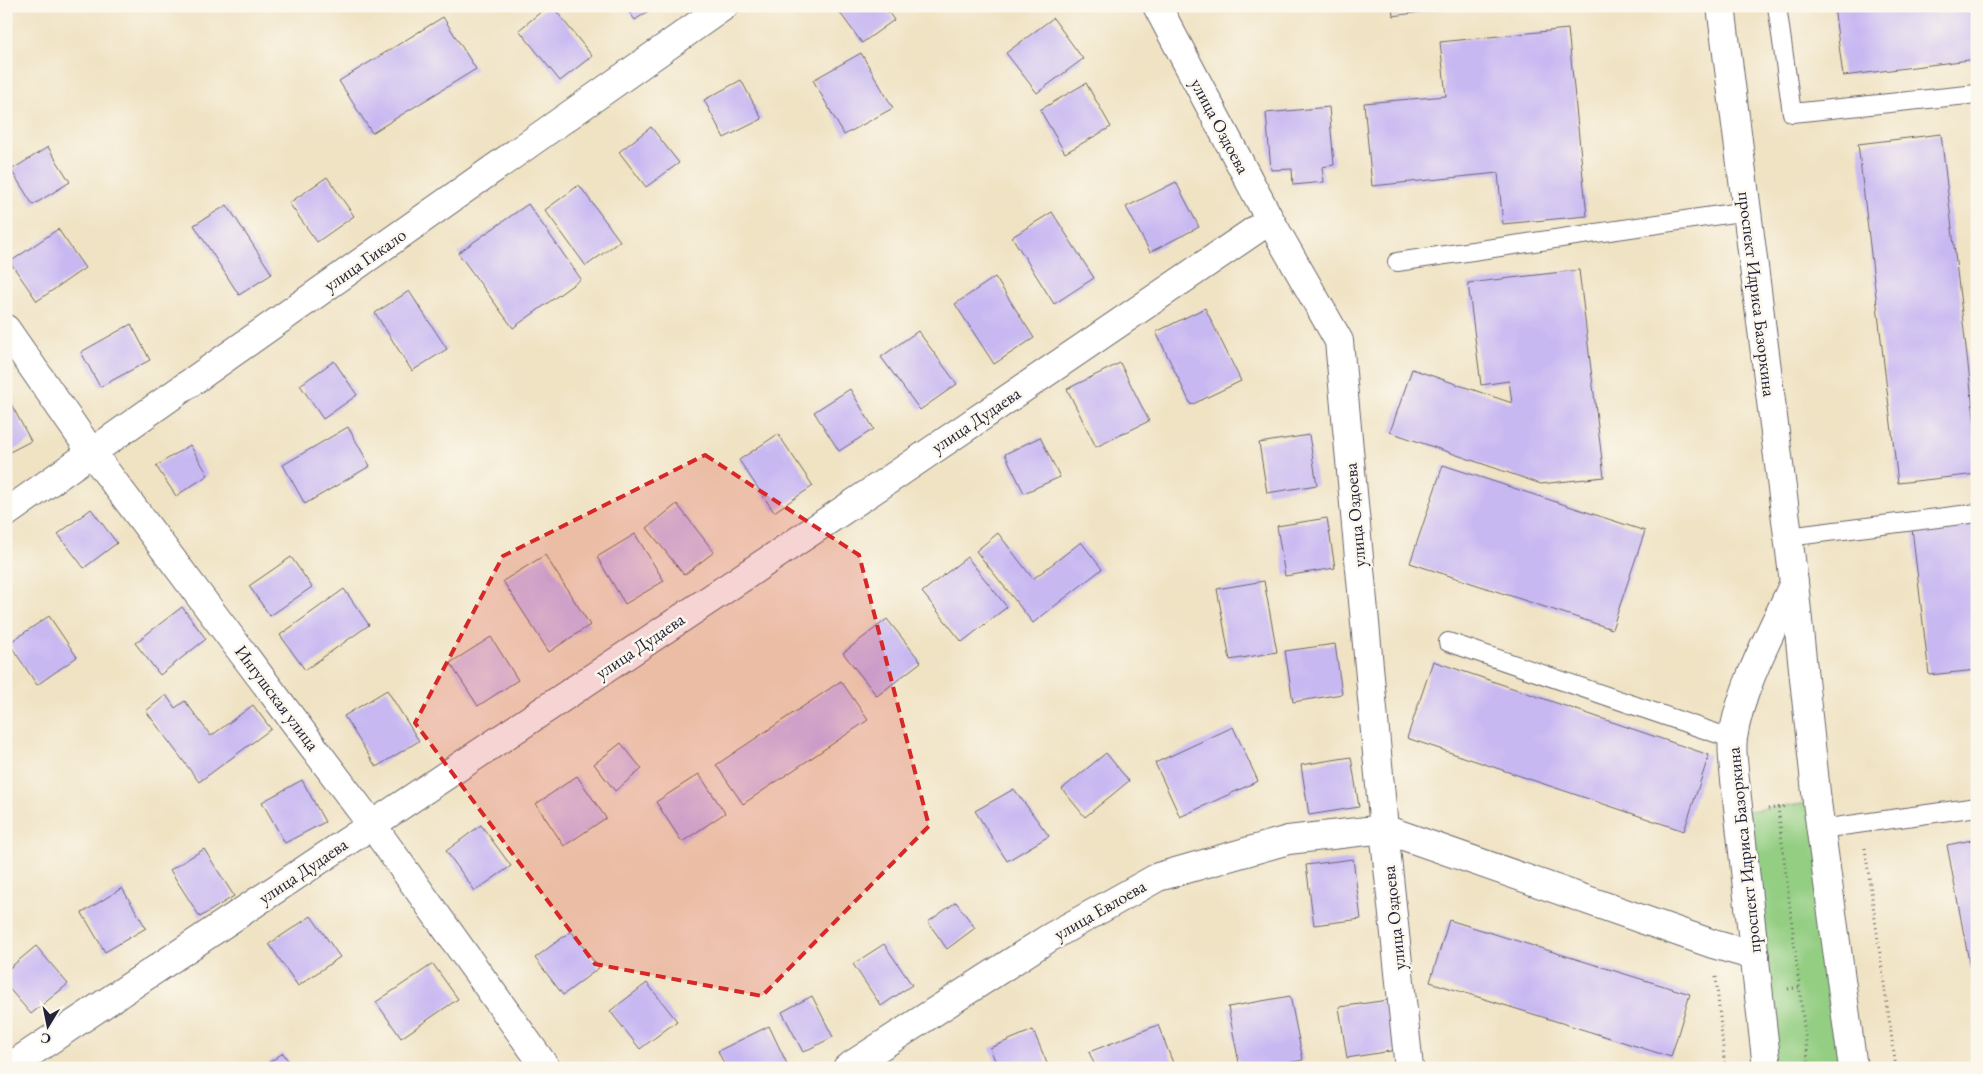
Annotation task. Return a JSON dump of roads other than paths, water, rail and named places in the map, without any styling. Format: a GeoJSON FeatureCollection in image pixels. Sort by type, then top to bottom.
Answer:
{"type":"FeatureCollection","features":[{"type":"Feature","properties":{"kind":"street","name":"улица Гикало"},"geometry":{"type":"LineString","coordinates":[[6,513],[724,6]]}},
{"type":"Feature","properties":{"kind":"street","name":"улица Оздоева"},"geometry":{"type":"LineString","coordinates":[[1157,6],[1270,220],[1339,341],[1384,829],[1409,1068]]}},
{"type":"Feature","properties":{"kind":"street","name":"проспект Идриса Базоркина"},"geometry":{"type":"LineString","coordinates":[[1721,6],[1794,583],[1820,829],[1853,1068]]}},
{"type":"Feature","properties":{"kind":"street","name":"улица Дудаева"},"geometry":{"type":"LineString","coordinates":[[8,1068],[896,475],[1270,220]]}},
{"type":"Feature","properties":{"kind":"street","name":"Ингушская улица"},"geometry":{"type":"LineString","coordinates":[[6,329],[92,453],[372,824],[546,1068]]}},
{"type":"Feature","properties":{"kind":"street","name":"проспект Идриса Базоркина"},"geometry":{"type":"LineString","coordinates":[[1767,1068],[1739,812],[1733,739],[1740,709],[1761,652],[1794,583]]}},
{"type":"Feature","properties":{"kind":"street"},"geometry":{"type":"LineString","coordinates":[[1384,829],[1713,944],[1755,956]]}},
{"type":"Feature","properties":{"kind":"street","name":"улица Евлоева"},"geometry":{"type":"LineString","coordinates":[[846,1068],[1049,938],[1158,877],[1288,840],[1384,829]]}},
{"type":"Feature","properties":{"kind":"lane"},"geometry":{"type":"LineString","coordinates":[[1777,6],[1792,113],[1977,94]]}},
{"type":"Feature","properties":{"kind":"lane"},"geometry":{"type":"LineString","coordinates":[[1396,262],[1747,211]]}},
{"type":"Feature","properties":{"kind":"lane"},"geometry":{"type":"LineString","coordinates":[[1788,538],[1977,513]]}},
{"type":"Feature","properties":{"kind":"lane"},"geometry":{"type":"LineString","coordinates":[[1448,642],[1733,739]]}},
{"type":"Feature","properties":{"kind":"lane"},"geometry":{"type":"LineString","coordinates":[[1820,829],[1977,807]]}}]}
